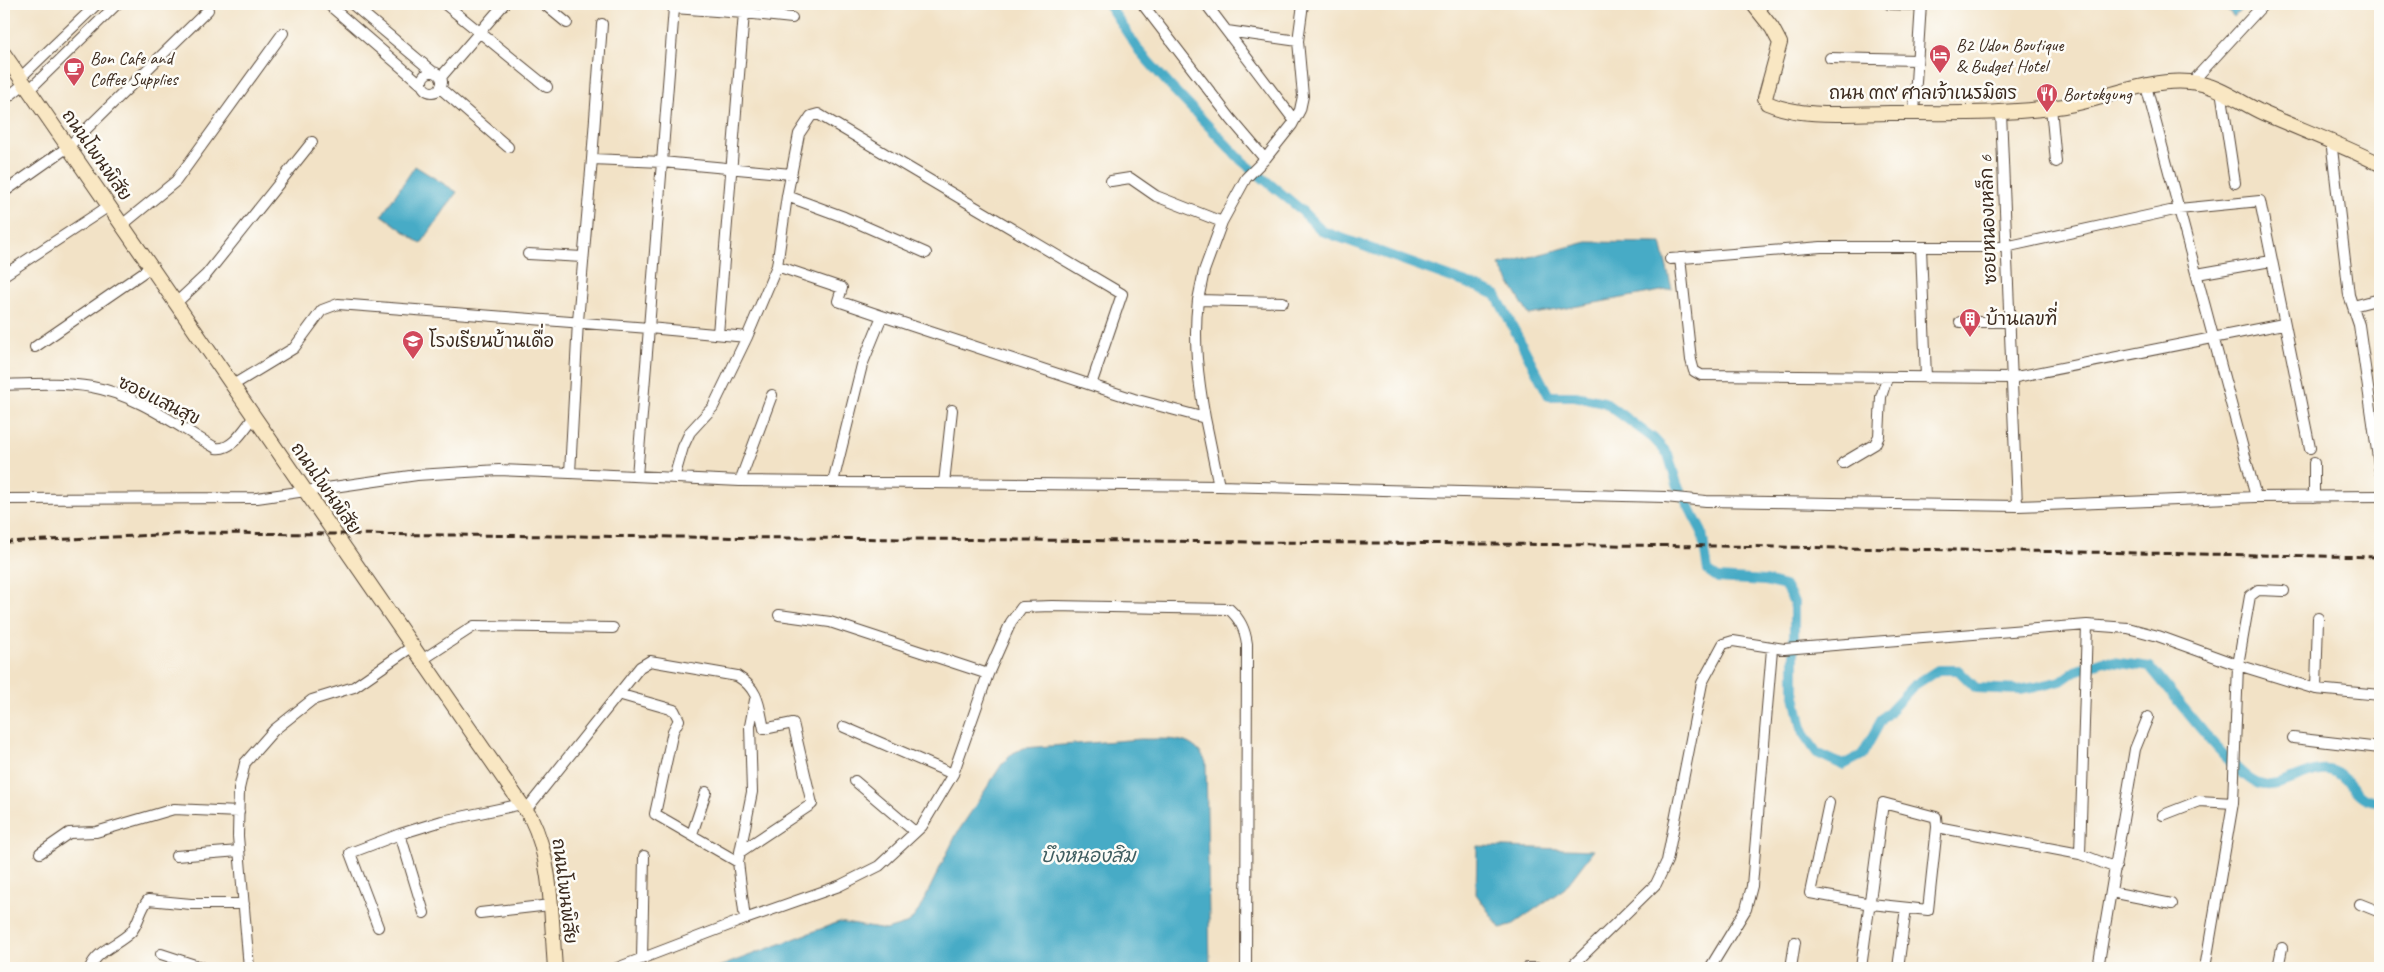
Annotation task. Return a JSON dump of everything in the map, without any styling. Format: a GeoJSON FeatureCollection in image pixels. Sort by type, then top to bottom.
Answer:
{"type":"FeatureCollection","features":[{"type":"Feature","properties":{"kind":"street"},"geometry":{"type":"LineString","coordinates":[[25,84],[68,32],[97,4]]}},
{"type":"Feature","properties":{"kind":"street"},"geometry":{"type":"LineString","coordinates":[[4,100],[77,42],[117,4]]}},
{"type":"Feature","properties":{"kind":"street"},"geometry":{"type":"LineString","coordinates":[[328,4],[430,92],[440,88]]}},
{"type":"Feature","properties":{"kind":"street"},"geometry":{"type":"LineString","coordinates":[[352,4],[437,74],[440,88],[508,147]]}},
{"type":"Feature","properties":{"kind":"street"},"geometry":{"type":"LineString","coordinates":[[445,4],[547,87]]}},
{"type":"Feature","properties":{"kind":"street"},"geometry":{"type":"LineString","coordinates":[[422,85],[425,74],[437,74],[480,32],[504,4]]}},
{"type":"Feature","properties":{"kind":"street"},"geometry":{"type":"LineString","coordinates":[[544,4],[567,23]]}},
{"type":"Feature","properties":{"kind":"street"},"geometry":{"type":"LineString","coordinates":[[1148,4],[1144,6],[1263,161]]}},
{"type":"Feature","properties":{"kind":"street"},"geometry":{"type":"LineString","coordinates":[[1206,4],[1294,120]]}},
{"type":"Feature","properties":{"kind":"street"},"geometry":{"type":"LineString","coordinates":[[1219,486],[1196,370],[1195,345],[1198,300],[1204,271],[1222,222],[1250,174],[1263,161],[1300,110],[1303,96],[1298,40],[1303,4]]}},
{"type":"Feature","properties":{"kind":"street","name":"ถนน ๓๙ ศาลเจ้าเนรมิตร"},"geometry":{"type":"LineString","coordinates":[[1753,4],[1772,28],[1780,43],[1765,98],[1767,103],[1781,109],[1809,112],[2001,112],[2052,107],[2171,82],[2192,82],[2221,90],[2262,112],[2331,140],[2380,164]]}},
{"type":"Feature","properties":{"kind":"street"},"geometry":{"type":"LineString","coordinates":[[1889,4],[1921,4],[1914,113]]}},
{"type":"Feature","properties":{"kind":"street"},"geometry":{"type":"LineString","coordinates":[[2192,82],[2264,4]]}},
{"type":"Feature","properties":{"kind":"street"},"geometry":{"type":"LineString","coordinates":[[637,476],[674,6],[744,9],[792,18]]}},
{"type":"Feature","properties":{"kind":"street"},"geometry":{"type":"LineString","coordinates":[[718,334],[744,9]]}},
{"type":"Feature","properties":{"kind":"street"},"geometry":{"type":"LineString","coordinates":[[4,192],[68,147],[208,10]]}},
{"type":"Feature","properties":{"kind":"street"},"geometry":{"type":"LineString","coordinates":[[366,36],[378,24]]}},
{"type":"Feature","properties":{"kind":"street"},"geometry":{"type":"LineString","coordinates":[[570,473],[578,321],[602,24]]}},
{"type":"Feature","properties":{"kind":"street"},"geometry":{"type":"LineString","coordinates":[[1227,31],[1298,40]]}},
{"type":"Feature","properties":{"kind":"street"},"geometry":{"type":"LineString","coordinates":[[68,32],[77,42]]}},
{"type":"Feature","properties":{"kind":"street"},"geometry":{"type":"LineString","coordinates":[[122,225],[176,181],[283,33]]}},
{"type":"Feature","properties":{"kind":"street","name":"ถนนโพนพิสัย"},"geometry":{"type":"LineString","coordinates":[[4,54],[524,807],[538,832],[545,856],[555,968]]}},
{"type":"Feature","properties":{"kind":"street"},"geometry":{"type":"LineString","coordinates":[[1830,58],[1917,60]]}},
{"type":"Feature","properties":{"kind":"street"},"geometry":{"type":"LineString","coordinates":[[2146,86],[2215,338],[2256,497]]}},
{"type":"Feature","properties":{"kind":"street"},"geometry":{"type":"LineString","coordinates":[[2221,90],[2235,183]]}},
{"type":"Feature","properties":{"kind":"street"},"geometry":{"type":"LineString","coordinates":[[2052,107],[2056,162]]}},
{"type":"Feature","properties":{"kind":"street","name":"ซอยหนองเหล็ก 6"},"geometry":{"type":"LineString","coordinates":[[2001,112],[2008,322],[2017,506]]}},
{"type":"Feature","properties":{"kind":"street"},"geometry":{"type":"LineString","coordinates":[[674,478],[683,447],[690,432],[713,407],[747,337],[777,266],[787,196],[799,134],[811,116],[818,114],[1122,294],[1091,385]]}},
{"type":"Feature","properties":{"kind":"street"},"geometry":{"type":"LineString","coordinates":[[2331,140],[2352,306],[2359,325],[2380,472]]}},
{"type":"Feature","properties":{"kind":"street"},"geometry":{"type":"LineString","coordinates":[[176,303],[206,276],[312,142]]}},
{"type":"Feature","properties":{"kind":"street"},"geometry":{"type":"LineString","coordinates":[[592,159],[662,162],[791,174]]}},
{"type":"Feature","properties":{"kind":"street"},"geometry":{"type":"LineString","coordinates":[[1111,181],[1130,178],[1156,196],[1222,222]]}},
{"type":"Feature","properties":{"kind":"street"},"geometry":{"type":"LineString","coordinates":[[787,196],[844,217],[926,253]]}},
{"type":"Feature","properties":{"kind":"street"},"geometry":{"type":"LineString","coordinates":[[2284,324],[2011,378],[1706,376],[1697,373],[1691,360],[1675,258],[1822,247],[2005,247],[2179,209],[2260,201],[2310,448]]}},
{"type":"Feature","properties":{"kind":"street"},"geometry":{"type":"LineString","coordinates":[[4,274],[109,206]]}},
{"type":"Feature","properties":{"kind":"street"},"geometry":{"type":"LineString","coordinates":[[1921,247],[1926,378]]}},
{"type":"Feature","properties":{"kind":"street"},"geometry":{"type":"LineString","coordinates":[[528,254],[584,257]]}},
{"type":"Feature","properties":{"kind":"street"},"geometry":{"type":"LineString","coordinates":[[2197,274],[2271,261]]}},
{"type":"Feature","properties":{"kind":"street"},"geometry":{"type":"LineString","coordinates":[[777,266],[842,288],[838,301],[1134,400],[1205,418]]}},
{"type":"Feature","properties":{"kind":"street"},"geometry":{"type":"LineString","coordinates":[[35,346],[151,267]]}},
{"type":"Feature","properties":{"kind":"street"},"geometry":{"type":"LineString","coordinates":[[1198,300],[1283,302]]}},
{"type":"Feature","properties":{"kind":"street"},"geometry":{"type":"LineString","coordinates":[[2352,306],[2380,300]]}},
{"type":"Feature","properties":{"kind":"street"},"geometry":{"type":"LineString","coordinates":[[233,385],[294,348],[322,310],[338,304],[578,321],[747,337]]}},
{"type":"Feature","properties":{"kind":"street"},"geometry":{"type":"LineString","coordinates":[[832,482],[862,365],[882,316]]}},
{"type":"Feature","properties":{"kind":"street"},"geometry":{"type":"LineString","coordinates":[[1960,322],[2008,322]]}},
{"type":"Feature","properties":{"kind":"street"},"geometry":{"type":"LineString","coordinates":[[1843,463],[1875,444],[1880,436],[1880,403],[1887,378]]}},
{"type":"Feature","properties":{"kind":"street","name":"ซอยแสนสุข"},"geometry":{"type":"LineString","coordinates":[[4,385],[61,385],[93,388],[134,401],[216,448],[222,449],[228,447],[254,417]]}},
{"type":"Feature","properties":{"kind":"street"},"geometry":{"type":"LineString","coordinates":[[740,481],[772,395]]}},
{"type":"Feature","properties":{"kind":"street"},"geometry":{"type":"LineString","coordinates":[[944,483],[952,410]]}},
{"type":"Feature","properties":{"kind":"street"},"geometry":{"type":"LineString","coordinates":[[2314,463],[2314,497]]}},
{"type":"Feature","properties":{"kind":"street"},"geometry":{"type":"LineString","coordinates":[[4,499],[257,498],[418,475],[499,470],[740,481],[1219,486],[1665,497],[1706,501],[2017,506],[2256,497],[2380,496]]}},
{"type":"Feature","properties":{"kind":"street"},"geometry":{"type":"LineString","coordinates":[[2205,968],[2234,803],[2234,751],[2238,665],[2250,596],[2258,590],[2284,591]]}},
{"type":"Feature","properties":{"kind":"street"},"geometry":{"type":"LineString","coordinates":[[616,968],[839,886],[879,866],[922,826],[953,774],[974,720],[988,674],[1011,622],[1022,607],[1052,606],[1229,609],[1237,616],[1245,630],[1247,644],[1246,968]]}},
{"type":"Feature","properties":{"kind":"street"},"geometry":{"type":"LineString","coordinates":[[778,616],[830,622],[988,674]]}},
{"type":"Feature","properties":{"kind":"street"},"geometry":{"type":"LineString","coordinates":[[2316,689],[2318,618]]}},
{"type":"Feature","properties":{"kind":"street"},"geometry":{"type":"LineString","coordinates":[[2080,854],[2087,625]]}},
{"type":"Feature","properties":{"kind":"street"},"geometry":{"type":"LineString","coordinates":[[1570,968],[1656,884],[1667,860],[1702,683],[1723,644],[1732,641],[1784,650],[2087,625],[2128,628],[2316,689],[2380,695]]}},
{"type":"Feature","properties":{"kind":"street"},"geometry":{"type":"LineString","coordinates":[[422,660],[474,626],[613,628]]}},
{"type":"Feature","properties":{"kind":"street"},"geometry":{"type":"LineString","coordinates":[[249,968],[239,851],[240,789],[246,763],[274,730],[312,700],[354,687],[413,646]]}},
{"type":"Feature","properties":{"kind":"street"},"geometry":{"type":"LineString","coordinates":[[1710,968],[1746,909],[1752,886],[1772,649]]}},
{"type":"Feature","properties":{"kind":"street"},"geometry":{"type":"LineString","coordinates":[[378,927],[350,854],[400,834],[442,821],[524,807],[640,668],[650,661],[737,676],[746,681],[756,693],[764,729],[793,723],[812,804],[739,857]]}},
{"type":"Feature","properties":{"kind":"street"},"geometry":{"type":"LineString","coordinates":[[745,919],[739,857],[752,792],[750,726],[756,693]]}},
{"type":"Feature","properties":{"kind":"street"},"geometry":{"type":"LineString","coordinates":[[618,694],[674,710],[679,720],[673,731],[655,814],[739,857]]}},
{"type":"Feature","properties":{"kind":"street"},"geometry":{"type":"LineString","coordinates":[[2098,968],[2116,868],[2125,798],[2135,749],[2148,717]]}},
{"type":"Feature","properties":{"kind":"street"},"geometry":{"type":"LineString","coordinates":[[844,726],[953,774]]}},
{"type":"Feature","properties":{"kind":"street"},"geometry":{"type":"LineString","coordinates":[[2293,738],[2380,748]]}},
{"type":"Feature","properties":{"kind":"street"},"geometry":{"type":"LineString","coordinates":[[855,781],[916,832]]}},
{"type":"Feature","properties":{"kind":"street"},"geometry":{"type":"LineString","coordinates":[[692,834],[706,792]]}},
{"type":"Feature","properties":{"kind":"street"},"geometry":{"type":"LineString","coordinates":[[2164,815],[2199,801],[2234,803]]}},
{"type":"Feature","properties":{"kind":"street"},"geometry":{"type":"LineString","coordinates":[[1830,803],[1810,893],[1871,904],[1928,910],[1937,827],[1936,817],[1883,803],[1871,904],[1861,968]]}},
{"type":"Feature","properties":{"kind":"street"},"geometry":{"type":"LineString","coordinates":[[40,853],[69,833],[96,832],[174,809],[239,812]]}},
{"type":"Feature","properties":{"kind":"street"},"geometry":{"type":"LineString","coordinates":[[1937,827],[2080,854],[2116,868]]}},
{"type":"Feature","properties":{"kind":"street"},"geometry":{"type":"LineString","coordinates":[[400,834],[424,912]]}},
{"type":"Feature","properties":{"kind":"street"},"geometry":{"type":"LineString","coordinates":[[176,856],[239,851]]}},
{"type":"Feature","properties":{"kind":"street"},"geometry":{"type":"LineString","coordinates":[[642,959],[644,856]]}},
{"type":"Feature","properties":{"kind":"street"},"geometry":{"type":"LineString","coordinates":[[2111,892],[2172,904]]}},
{"type":"Feature","properties":{"kind":"street"},"geometry":{"type":"LineString","coordinates":[[90,968],[93,960],[132,930],[148,900],[191,904],[244,904]]}},
{"type":"Feature","properties":{"kind":"street"},"geometry":{"type":"LineString","coordinates":[[2360,904],[2380,912]]}},
{"type":"Feature","properties":{"kind":"street"},"geometry":{"type":"LineString","coordinates":[[480,914],[550,905]]}},
{"type":"Feature","properties":{"kind":"street"},"geometry":{"type":"LineString","coordinates":[[1898,968],[1906,908]]}},
{"type":"Feature","properties":{"kind":"street"},"geometry":{"type":"LineString","coordinates":[[1791,968],[1795,942]]}},
{"type":"Feature","properties":{"kind":"street"},"geometry":{"type":"LineString","coordinates":[[2278,968],[2282,948]]}},
{"type":"Feature","properties":{"kind":"street"},"geometry":{"type":"LineString","coordinates":[[161,954],[204,968]]}},
{"type":"Feature","properties":{"kind":"street"},"geometry":{"type":"LineString","coordinates":[[1527,968],[1537,968]]}},
{"type":"Feature","properties":{"kind":"water"},"geometry":{"type":"Polygon","coordinates":[[[2222,4],[2247,4],[2234,17],[2222,4]]]}},
{"type":"Feature","properties":{"kind":"water"},"geometry":{"type":"Polygon","coordinates":[[[415,166],[457,192],[421,244],[382,215],[415,166]]]}},
{"type":"Feature","properties":{"kind":"water"},"geometry":{"type":"Polygon","coordinates":[[[1587,242],[1661,243],[1672,289],[1529,315],[1499,265],[1587,242]]]}},
{"type":"Feature","properties":{"kind":"water","name":"บึงหนองสิม"},"geometry":{"type":"Polygon","coordinates":[[[1141,739],[1179,740],[1194,747],[1206,762],[1210,968],[716,968],[839,922],[886,930],[909,923],[919,910],[957,833],[1002,764],[1013,753],[1024,748],[1141,739]]]}},
{"type":"Feature","properties":{"kind":"water"},"geometry":{"type":"Polygon","coordinates":[[[1477,846],[1594,850],[1565,888],[1511,926],[1500,928],[1476,894],[1477,846]]]}},
{"type":"Feature","properties":{"kind":"waterway"},"geometry":{"type":"LineString","coordinates":[[1108,4],[1140,52],[1173,89],[1242,161],[1299,208],[1322,231],[1496,295],[1549,396],[1575,396],[1604,402],[1653,438],[1668,454],[1677,484],[1702,532],[1708,571],[1718,578],[1765,581],[1785,586],[1794,602],[1794,691],[1803,733],[1817,753],[1843,765],[1862,755],[1882,719],[1913,686],[1938,670],[1958,670],[1976,688],[2019,690],[2061,681],[2075,671],[2104,661],[2150,667],[2219,750],[2248,778],[2259,784],[2278,784],[2315,771],[2333,771],[2342,776],[2361,796],[2380,802]]}},
{"type":"Feature","properties":{"kind":"railway"},"geometry":{"type":"LineString","coordinates":[[4,542],[201,533],[1719,546],[2380,557]]}},
{"type":"Feature","properties":{"kind":"place","name":"B2 Udon Boutique & Budget Hotel"},"geometry":{"type":"Point","coordinates":[1940,74]}},
{"type":"Feature","properties":{"kind":"place","name":"Bon Cafe and Coffee Supplies"},"geometry":{"type":"Point","coordinates":[74,87]}},
{"type":"Feature","properties":{"kind":"place","name":"Bortokgung"},"geometry":{"type":"Point","coordinates":[2047,113]}},
{"type":"Feature","properties":{"kind":"place","name":"บ้านเลขที่"},"geometry":{"type":"Point","coordinates":[1970,338]}},
{"type":"Feature","properties":{"kind":"place","name":"โรงเรียนบ้านเดื่อ"},"geometry":{"type":"Point","coordinates":[413,360]}}]}
